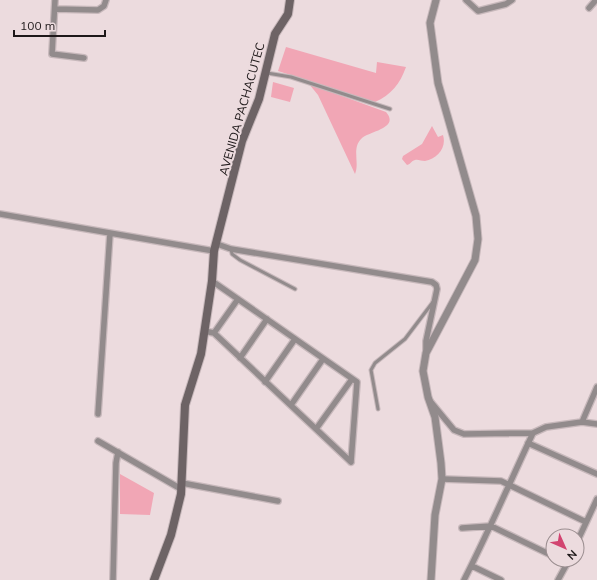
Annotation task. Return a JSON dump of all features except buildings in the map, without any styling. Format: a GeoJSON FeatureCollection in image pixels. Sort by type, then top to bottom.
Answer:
{"type":"FeatureCollection","features":[{"type":"Feature","properties":{"kind":"main road","name":"AVENIDA PACHACUTEC"},"geometry":{"type":"LineString","coordinates":[[154,580],[171,536],[182,486],[186,405],[201,354],[212,281],[215,248],[242,141],[259,99],[274,34],[288,14],[290,0]]}},
{"type":"Feature","properties":{"kind":"street"},"geometry":{"type":"LineString","coordinates":[[55,0],[52,54],[84,58]]}},
{"type":"Feature","properties":{"kind":"street"},"geometry":{"type":"LineString","coordinates":[[55,9],[98,10],[104,6],[106,0]]}},
{"type":"Feature","properties":{"kind":"street"},"geometry":{"type":"LineString","coordinates":[[426,353],[465,281],[474,260],[478,239],[476,216],[438,83],[430,23],[436,0]]}},
{"type":"Feature","properties":{"kind":"street"},"geometry":{"type":"LineString","coordinates":[[466,0],[478,11],[506,4],[512,0]]}},
{"type":"Feature","properties":{"kind":"street"},"geometry":{"type":"LineString","coordinates":[[589,8],[596,0]]}},
{"type":"Feature","properties":{"kind":"street"},"geometry":{"type":"LineString","coordinates":[[0,214],[110,233],[231,249],[432,282],[436,285],[436,297],[426,341],[423,371],[428,397],[435,417],[439,436],[442,479],[435,515],[431,580]]}},
{"type":"Feature","properties":{"kind":"street"},"geometry":{"type":"LineString","coordinates":[[98,414],[110,233]]}},
{"type":"Feature","properties":{"kind":"street"},"geometry":{"type":"LineString","coordinates":[[204,330],[214,333],[351,462],[357,382],[212,281]]}},
{"type":"Feature","properties":{"kind":"street"},"geometry":{"type":"LineString","coordinates":[[214,333],[238,299]]}},
{"type":"Feature","properties":{"kind":"street"},"geometry":{"type":"LineString","coordinates":[[240,358],[267,319]]}},
{"type":"Feature","properties":{"kind":"street"},"geometry":{"type":"LineString","coordinates":[[265,382],[295,339]]}},
{"type":"Feature","properties":{"kind":"street"},"geometry":{"type":"LineString","coordinates":[[290,405],[323,359]]}},
{"type":"Feature","properties":{"kind":"street"},"geometry":{"type":"LineString","coordinates":[[316,429],[352,379]]}},
{"type":"Feature","properties":{"kind":"street"},"geometry":{"type":"LineString","coordinates":[[582,422],[597,387]]}},
{"type":"Feature","properties":{"kind":"street"},"geometry":{"type":"LineString","coordinates":[[428,397],[454,430],[460,433],[533,433],[546,426],[582,422],[597,424]]}},
{"type":"Feature","properties":{"kind":"street"},"geometry":{"type":"LineString","coordinates":[[464,580],[491,526],[501,499],[510,484],[533,433]]}},
{"type":"Feature","properties":{"kind":"street"},"geometry":{"type":"LineString","coordinates":[[98,440],[182,486],[278,501]]}},
{"type":"Feature","properties":{"kind":"street"},"geometry":{"type":"LineString","coordinates":[[528,443],[597,474]]}},
{"type":"Feature","properties":{"kind":"street"},"geometry":{"type":"LineString","coordinates":[[113,580],[116,463],[118,452]]}},
{"type":"Feature","properties":{"kind":"street"},"geometry":{"type":"LineString","coordinates":[[442,479],[501,480],[586,522]]}},
{"type":"Feature","properties":{"kind":"street"},"geometry":{"type":"LineString","coordinates":[[583,528],[597,499]]}},
{"type":"Feature","properties":{"kind":"street"},"geometry":{"type":"LineString","coordinates":[[462,528],[491,526],[545,552]]}},
{"type":"Feature","properties":{"kind":"street"},"geometry":{"type":"LineString","coordinates":[[472,566],[502,580]]}},
{"type":"Feature","properties":{"kind":"street"},"geometry":{"type":"LineString","coordinates":[[558,580],[565,568]]}},
{"type":"Feature","properties":{"kind":"lane"},"geometry":{"type":"LineString","coordinates":[[265,73],[291,77],[390,109]]}},
{"type":"Feature","properties":{"kind":"lane"},"geometry":{"type":"LineString","coordinates":[[231,249],[232,254],[240,260],[295,289]]}},
{"type":"Feature","properties":{"kind":"lane"},"geometry":{"type":"LineString","coordinates":[[378,409],[371,370],[375,363],[405,339],[436,297]]}},
{"type":"Feature","properties":{"kind":"shaded area"},"geometry":{"type":"Polygon","coordinates":[[[286,47],[376,73],[377,62],[406,67],[398,84],[386,96],[375,102],[278,71],[286,47]]]}},
{"type":"Feature","properties":{"kind":"shaded area"},"geometry":{"type":"Polygon","coordinates":[[[273,82],[294,88],[290,102],[271,97],[273,82]]]}},
{"type":"Feature","properties":{"kind":"shaded area"},"geometry":{"type":"Polygon","coordinates":[[[309,84],[386,112],[389,117],[389,122],[387,125],[362,138],[359,142],[356,151],[357,165],[355,174],[318,95],[309,84]]]}},
{"type":"Feature","properties":{"kind":"shaded area"},"geometry":{"type":"Polygon","coordinates":[[[432,126],[438,137],[443,135],[444,144],[440,152],[429,160],[415,160],[407,165],[402,159],[403,156],[422,144],[432,126]]]}},
{"type":"Feature","properties":{"kind":"shaded area"},"geometry":{"type":"Polygon","coordinates":[[[120,474],[154,493],[150,515],[120,514],[120,474]]]}}]}
